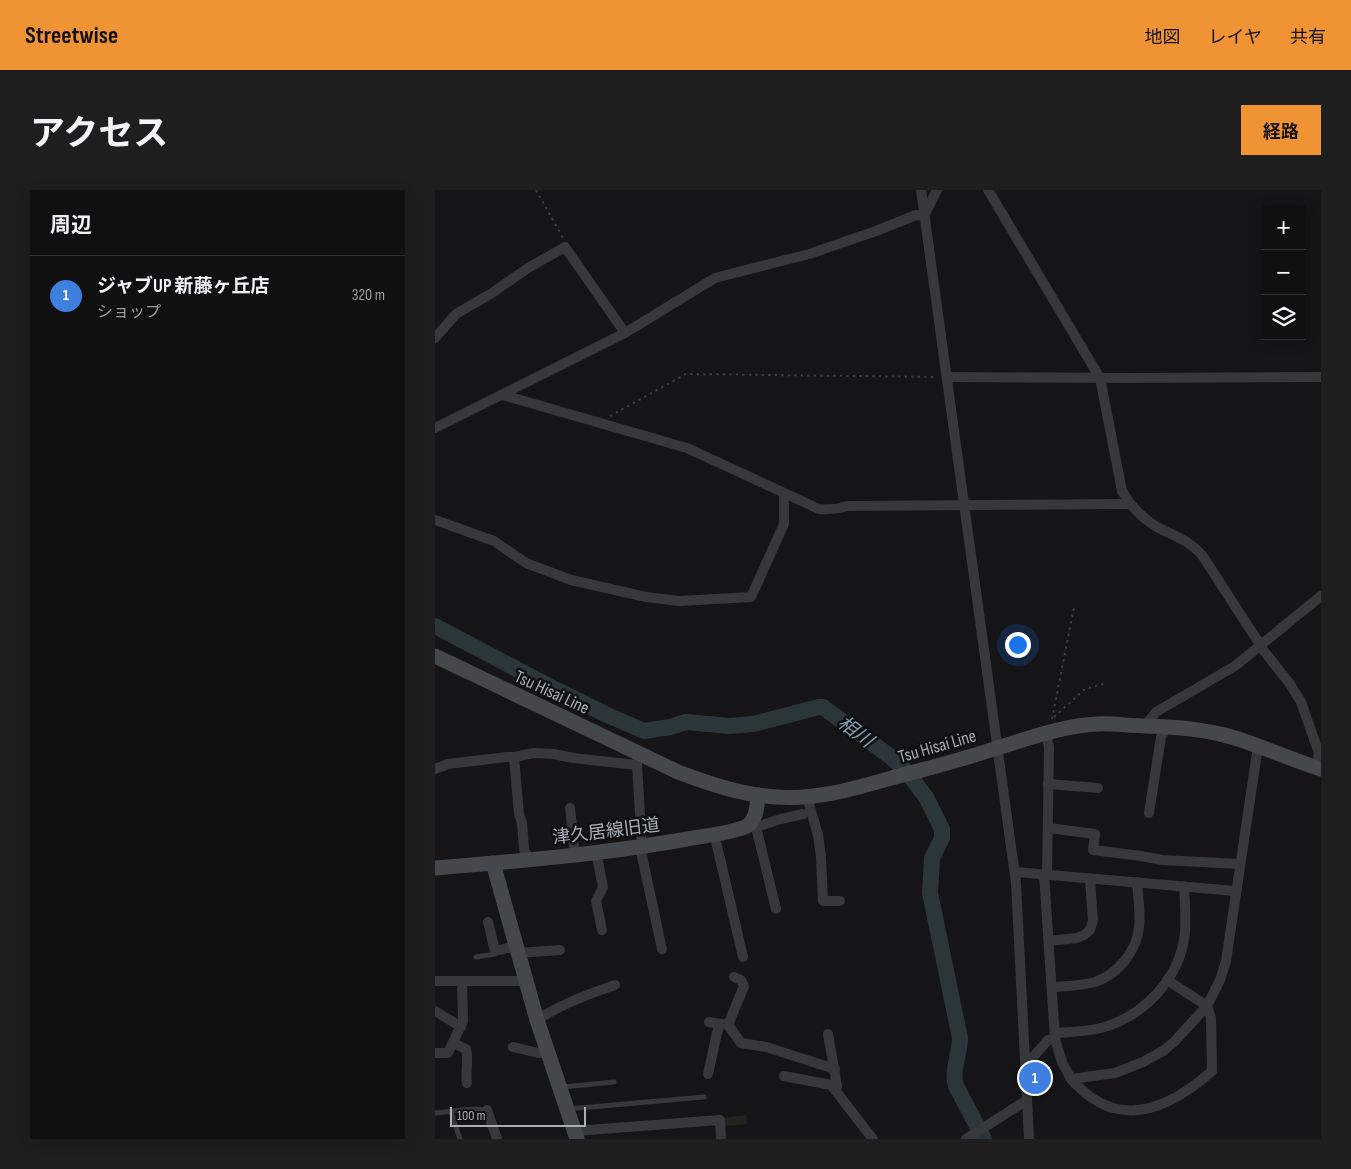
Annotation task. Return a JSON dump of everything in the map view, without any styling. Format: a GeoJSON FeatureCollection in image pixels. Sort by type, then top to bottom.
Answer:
{"type":"FeatureCollection","features":[{"type":"Feature","properties":{"kind":"main road","name":"Tsu Hisai Line"},"geometry":{"type":"LineString","coordinates":[[435,656],[639,760],[708,784],[759,795],[807,797],[846,791],[1045,733],[1097,724],[1167,726],[1196,729],[1258,746],[1318,768]]}},
{"type":"Feature","properties":{"kind":"main road"},"geometry":{"type":"LineString","coordinates":[[754,824],[759,795]]}},
{"type":"Feature","properties":{"kind":"main road","name":"津久居線旧道"},"geometry":{"type":"LineString","coordinates":[[435,868],[529,860],[641,847],[754,824]]}},
{"type":"Feature","properties":{"kind":"main road"},"geometry":{"type":"LineString","coordinates":[[493,862],[537,1020],[577,1137]]}},
{"type":"Feature","properties":{"kind":"street"},"geometry":{"type":"LineString","coordinates":[[921,190],[1015,872],[1029,1139]]}},
{"type":"Feature","properties":{"kind":"street"},"geometry":{"type":"LineString","coordinates":[[924,216],[937,190]]}},
{"type":"Feature","properties":{"kind":"street"},"geometry":{"type":"LineString","coordinates":[[989,190],[1100,378],[1122,491],[1130,504],[1155,526],[1184,540],[1203,555],[1257,640],[1301,702],[1319,753],[1318,768]]}},
{"type":"Feature","properties":{"kind":"street"},"geometry":{"type":"LineString","coordinates":[[435,428],[625,333],[715,278],[809,254],[916,216],[924,216]]}},
{"type":"Feature","properties":{"kind":"street"},"geometry":{"type":"LineString","coordinates":[[435,338],[456,314],[565,247],[625,333]]}},
{"type":"Feature","properties":{"kind":"street"},"geometry":{"type":"LineString","coordinates":[[947,377],[1321,377]]}},
{"type":"Feature","properties":{"kind":"street"},"geometry":{"type":"LineString","coordinates":[[503,395],[697,452],[819,509],[838,509],[848,506],[1130,504]]}},
{"type":"Feature","properties":{"kind":"street"},"geometry":{"type":"LineString","coordinates":[[435,520],[494,541],[526,564],[571,580],[646,597],[679,602],[751,596],[784,524],[784,494]]}},
{"type":"Feature","properties":{"kind":"street"},"geometry":{"type":"LineString","coordinates":[[1145,726],[1156,712],[1226,672],[1321,596]]}},
{"type":"Feature","properties":{"kind":"street"},"geometry":{"type":"LineString","coordinates":[[1149,813],[1161,737],[1167,726]]}},
{"type":"Feature","properties":{"kind":"street"},"geometry":{"type":"LineString","coordinates":[[1045,733],[1049,747],[1046,874],[1055,1036],[1061,1062],[1071,1079],[1086,1095],[1114,1108],[1140,1110],[1170,1101],[1190,1089],[1212,1071],[1211,1018],[1207,1006],[1167,980]]}},
{"type":"Feature","properties":{"kind":"street"},"geometry":{"type":"LineString","coordinates":[[1071,1079],[1115,1073],[1143,1062],[1175,1042],[1207,1006],[1224,970],[1258,746]]}},
{"type":"Feature","properties":{"kind":"street"},"geometry":{"type":"LineString","coordinates":[[435,768],[449,764],[534,753],[554,754],[581,760],[639,760],[641,847],[662,949]]}},
{"type":"Feature","properties":{"kind":"street"},"geometry":{"type":"LineString","coordinates":[[514,757],[524,849],[529,860]]}},
{"type":"Feature","properties":{"kind":"street"},"geometry":{"type":"LineString","coordinates":[[1048,784],[1097,788]]}},
{"type":"Feature","properties":{"kind":"street"},"geometry":{"type":"LineString","coordinates":[[807,797],[818,835],[823,901],[840,901]]}},
{"type":"Feature","properties":{"kind":"street"},"geometry":{"type":"LineString","coordinates":[[570,808],[575,855]]}},
{"type":"Feature","properties":{"kind":"street"},"geometry":{"type":"LineString","coordinates":[[776,909],[754,824],[803,814]]}},
{"type":"Feature","properties":{"kind":"street"},"geometry":{"type":"LineString","coordinates":[[1048,828],[1095,834],[1093,850],[1163,860],[1239,864]]}},
{"type":"Feature","properties":{"kind":"street"},"geometry":{"type":"LineString","coordinates":[[714,833],[743,957]]}},
{"type":"Feature","properties":{"kind":"street"},"geometry":{"type":"LineString","coordinates":[[596,852],[603,887],[596,901],[602,930]]}},
{"type":"Feature","properties":{"kind":"street"},"geometry":{"type":"LineString","coordinates":[[1015,872],[1235,891]]}},
{"type":"Feature","properties":{"kind":"street"},"geometry":{"type":"LineString","coordinates":[[1049,941],[1077,938],[1090,930],[1093,921],[1090,878]]}},
{"type":"Feature","properties":{"kind":"street"},"geometry":{"type":"LineString","coordinates":[[1053,987],[1079,985],[1096,981],[1107,976],[1122,964],[1134,944],[1139,927],[1137,882]]}},
{"type":"Feature","properties":{"kind":"street"},"geometry":{"type":"LineString","coordinates":[[1026,1066],[1048,1040],[1055,1036],[1096,1029],[1121,1020],[1143,1008],[1156,996],[1179,957],[1185,934],[1184,886]]}},
{"type":"Feature","properties":{"kind":"street"},"geometry":{"type":"LineString","coordinates":[[488,922],[495,951],[517,949],[560,950]]}},
{"type":"Feature","properties":{"kind":"street"},"geometry":{"type":"LineString","coordinates":[[709,1074],[719,1024],[744,986],[741,980],[734,977]]}},
{"type":"Feature","properties":{"kind":"street"},"geometry":{"type":"LineString","coordinates":[[435,981],[527,982]]}},
{"type":"Feature","properties":{"kind":"street"},"geometry":{"type":"LineString","coordinates":[[435,1053],[448,1053],[461,1027],[463,1021],[462,981]]}},
{"type":"Feature","properties":{"kind":"street"},"geometry":{"type":"LineString","coordinates":[[537,1020],[582,996],[615,985]]}},
{"type":"Feature","properties":{"kind":"street"},"geometry":{"type":"LineString","coordinates":[[435,1011],[461,1027]]}},
{"type":"Feature","properties":{"kind":"street"},"geometry":{"type":"LineString","coordinates":[[719,1024],[741,1043],[766,1047],[835,1069]]}},
{"type":"Feature","properties":{"kind":"street"},"geometry":{"type":"LineString","coordinates":[[829,1034],[837,1086],[835,1090]]}},
{"type":"Feature","properties":{"kind":"street"},"geometry":{"type":"LineString","coordinates":[[453,1043],[466,1049],[468,1059],[465,1075],[467,1083]]}},
{"type":"Feature","properties":{"kind":"street"},"geometry":{"type":"LineString","coordinates":[[513,1047],[538,1052],[549,1051]]}},
{"type":"Feature","properties":{"kind":"street"},"geometry":{"type":"LineString","coordinates":[[784,1076],[831,1085],[873,1139]]}},
{"type":"Feature","properties":{"kind":"street"},"geometry":{"type":"LineString","coordinates":[[967,1138],[1027,1100]]}},
{"type":"Feature","properties":{"kind":"street"},"geometry":{"type":"LineString","coordinates":[[487,1110],[497,1139]]}},
{"type":"Feature","properties":{"kind":"street"},"geometry":{"type":"LineString","coordinates":[[577,1137],[720,1120],[721,1139]]}},
{"type":"Feature","properties":{"kind":"lane"},"geometry":{"type":"LineString","coordinates":[[476,957],[495,954],[495,951]]}},
{"type":"Feature","properties":{"kind":"lane"},"geometry":{"type":"LineString","coordinates":[[561,1088],[614,1082]]}},
{"type":"Feature","properties":{"kind":"lane"},"geometry":{"type":"LineString","coordinates":[[568,1109],[704,1097]]}},
{"type":"Feature","properties":{"kind":"lane"},"geometry":{"type":"LineString","coordinates":[[435,1113],[465,1109],[487,1110]]}},
{"type":"Feature","properties":{"kind":"lane"},"geometry":{"type":"LineString","coordinates":[[451,1112],[461,1139]]}},
{"type":"Feature","properties":{"kind":"path"},"geometry":{"type":"LineString","coordinates":[[536,190],[565,241],[565,247]]}},
{"type":"Feature","properties":{"kind":"path"},"geometry":{"type":"LineString","coordinates":[[597,423],[686,374],[947,377]]}},
{"type":"Feature","properties":{"kind":"path"},"geometry":{"type":"LineString","coordinates":[[1054,717],[1074,607]]}},
{"type":"Feature","properties":{"kind":"path"},"geometry":{"type":"LineString","coordinates":[[1045,733],[1054,717],[1085,689],[1107,683]]}},
{"type":"Feature","properties":{"kind":"shaded area"},"geometry":{"type":"Polygon","coordinates":[[[746,1115],[747,1124],[725,1126],[724,1118],[746,1115]]]}},
{"type":"Feature","properties":{"kind":"building"},"geometry":{"type":"Polygon","coordinates":[[[1032,1071],[1044,1086],[1034,1094],[1032,1071]]]}},
{"type":"Feature","properties":{"kind":"waterway","name":"相川"},"geometry":{"type":"LineString","coordinates":[[435,626],[549,686],[644,731],[670,727],[686,722],[730,726],[753,724],[823,707],[891,757],[907,772],[926,797],[942,829],[942,838],[932,858],[930,893],[960,1038],[955,1080],[956,1086],[984,1139]]}},
{"type":"Feature","properties":{"kind":"place","name":"ジャブUP 新藤ヶ丘店"},"geometry":{"type":"Point","coordinates":[1035,1078]}}]}
